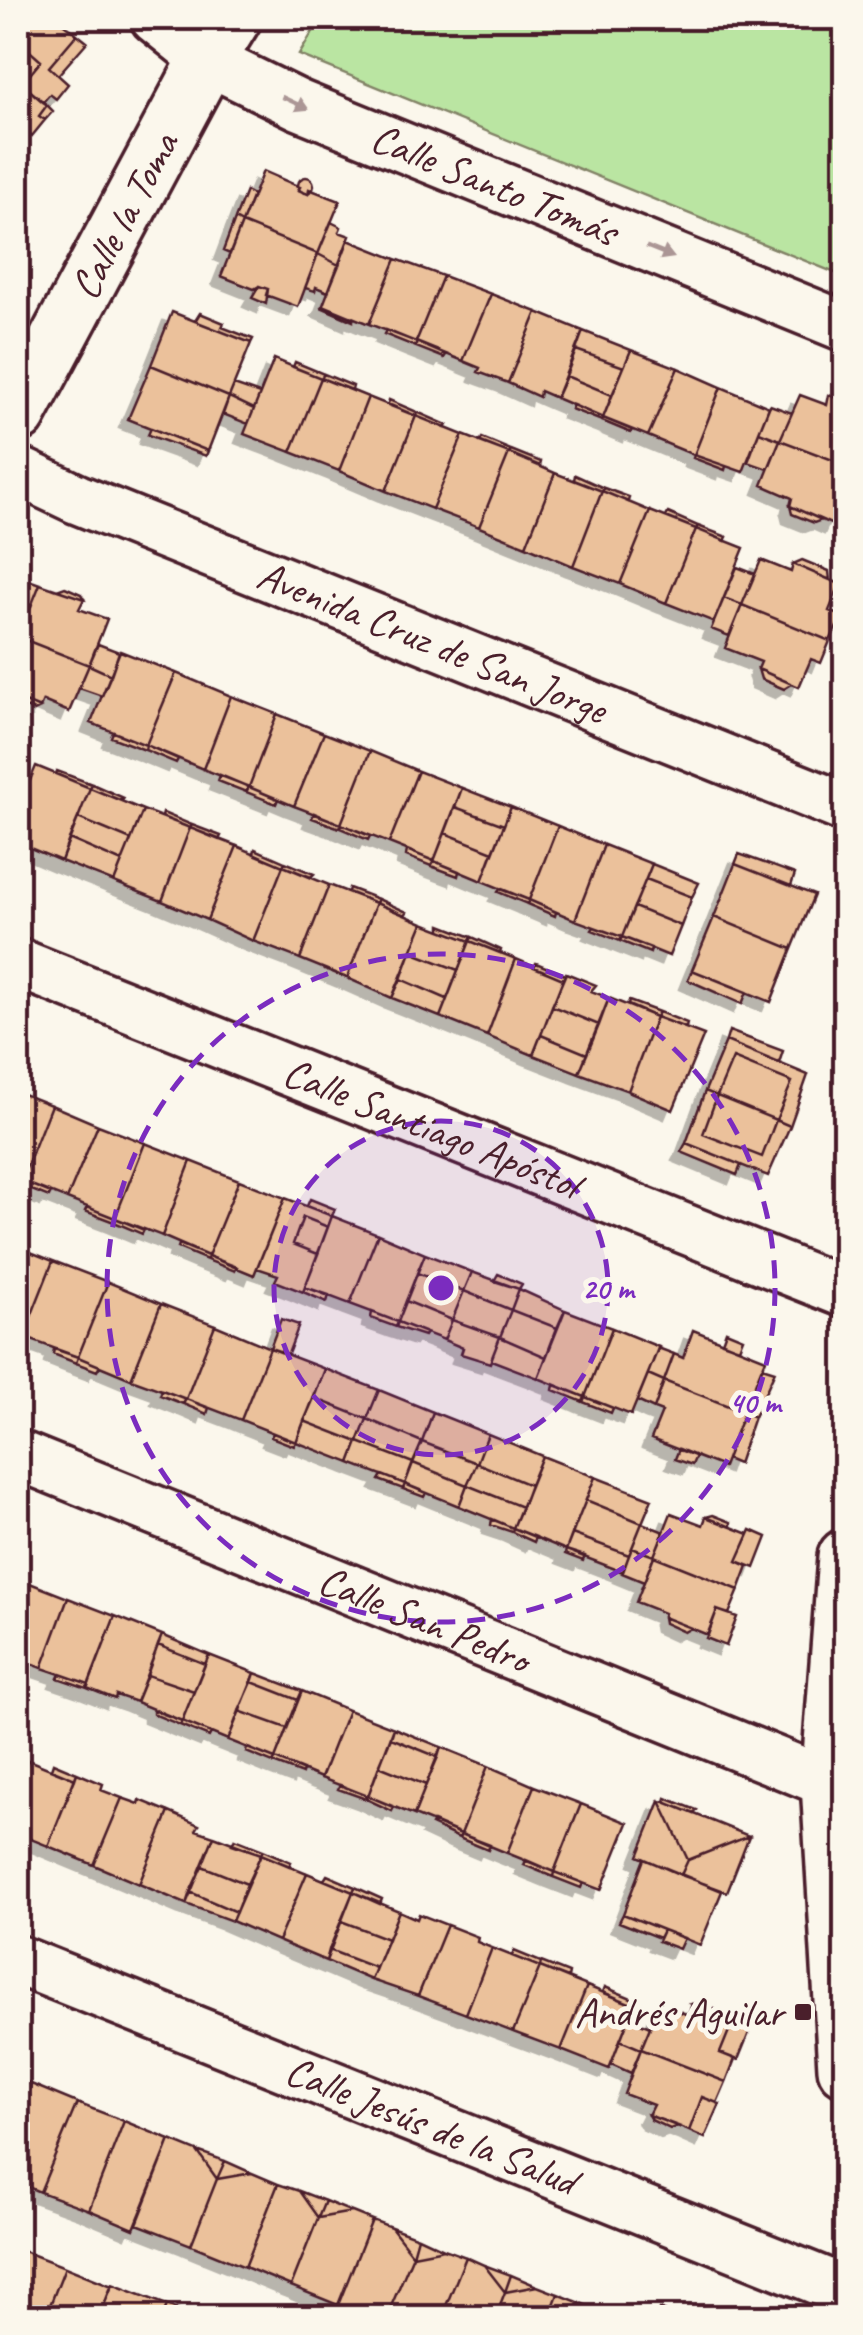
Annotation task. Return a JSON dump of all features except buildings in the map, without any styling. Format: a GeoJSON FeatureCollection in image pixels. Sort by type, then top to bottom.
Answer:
{"type":"FeatureCollection","features":[{"type":"Feature","properties":{"kind":"main road","name":"Calle la Toma"},"geometry":{"type":"LineString","coordinates":[[18,414],[220,39]]}},
{"type":"Feature","properties":{"kind":"main road"},"geometry":{"type":"LineString","coordinates":[[846,1557],[828,1783],[846,2068]]}},
{"type":"Feature","properties":{"kind":"street","name":"Calle Santo Tomás"},"geometry":{"type":"LineString","coordinates":[[154,18],[220,39],[299,105],[846,326]]}},
{"type":"Feature","properties":{"kind":"street","name":"Avenida Cruz de San Jorge"},"geometry":{"type":"LineString","coordinates":[[18,471],[95,506],[846,808]]}},
{"type":"Feature","properties":{"kind":"street","name":"Calle Santiago Apóstol"},"geometry":{"type":"LineString","coordinates":[[18,963],[846,1294]]}},
{"type":"Feature","properties":{"kind":"street","name":"Calle San Pedro"},"geometry":{"type":"LineString","coordinates":[[18,1455],[828,1783]]}},
{"type":"Feature","properties":{"kind":"street","name":"Calle Jesús de la Salud"},"geometry":{"type":"LineString","coordinates":[[18,1960],[846,2291]]}},
{"type":"Feature","properties":{"kind":"green space"},"geometry":{"type":"Polygon","coordinates":[[[321,18],[845,18],[845,277],[299,55],[321,18]]]}},
{"type":"Feature","properties":{"kind":"place","name":"Andrés Aguilar"},"geometry":{"type":"Point","coordinates":[803,2012]}}]}
